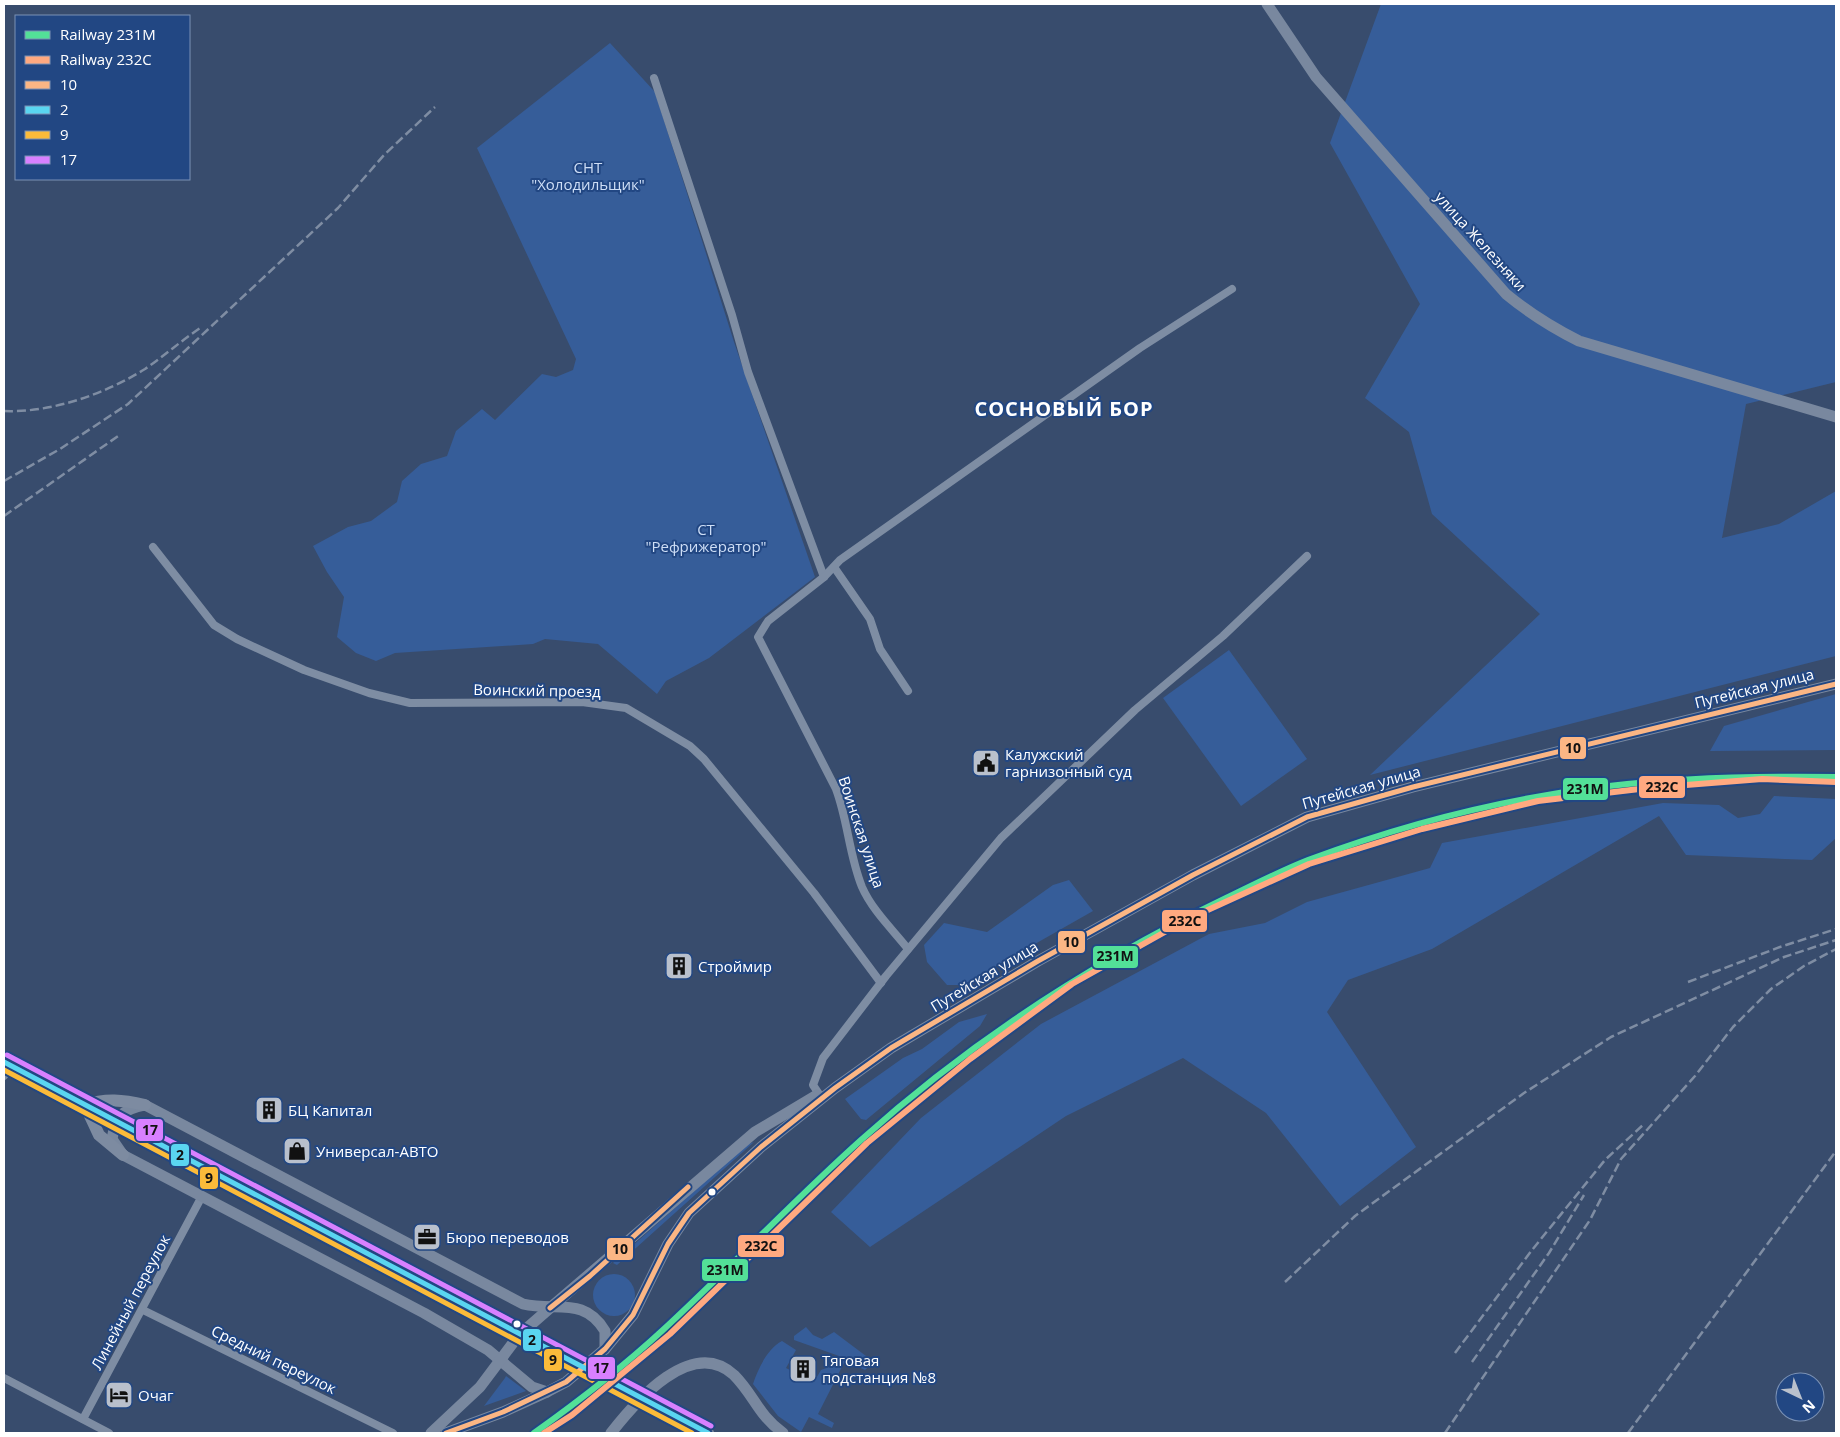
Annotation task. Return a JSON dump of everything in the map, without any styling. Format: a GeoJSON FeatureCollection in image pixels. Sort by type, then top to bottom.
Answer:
{"type":"FeatureCollection","features":[{"type":"Feature","properties":{"kind":"main road"},"geometry":{"type":"LineString","coordinates":[[6,1068],[85,1105],[708,1433]]}},
{"type":"Feature","properties":{"kind":"main road"},"geometry":{"type":"LineString","coordinates":[[85,1105],[102,1100],[123,1100],[145,1105]]}},
{"type":"Feature","properties":{"kind":"main road"},"geometry":{"type":"LineString","coordinates":[[85,1105],[99,1135],[123,1155]]}},
{"type":"Feature","properties":{"kind":"street","name":"улица Железняки"},"geometry":{"type":"LineString","coordinates":[[1266,4],[1316,77],[1506,294],[1526,310],[1579,341],[1836,417]]}},
{"type":"Feature","properties":{"kind":"street"},"geometry":{"type":"LineString","coordinates":[[654,78],[732,315],[748,372],[824,577],[840,560],[1140,348],[1232,289]]}},
{"type":"Feature","properties":{"kind":"street","name":"Воинский проезд"},"geometry":{"type":"LineString","coordinates":[[153,547],[214,625],[236,639],[312,672],[369,693],[410,703],[582,702],[626,708],[682,742],[711,767],[814,893],[881,983]]}},
{"type":"Feature","properties":{"kind":"street"},"geometry":{"type":"LineString","coordinates":[[819,1094],[813,1085],[823,1058],[908,949],[1001,838],[1135,710],[1223,636],[1307,556]]}},
{"type":"Feature","properties":{"kind":"street"},"geometry":{"type":"LineString","coordinates":[[834,567],[870,619],[880,649],[908,692]]}},
{"type":"Feature","properties":{"kind":"street","name":"Воинская улица"},"geometry":{"type":"LineString","coordinates":[[824,577],[768,621],[758,637],[836,789],[842,804],[850,848],[863,888],[908,949]]}},
{"type":"Feature","properties":{"kind":"street","name":"Путейская улица"},"geometry":{"type":"LineString","coordinates":[[446,1433],[503,1412],[566,1382],[605,1349],[633,1315],[668,1244],[689,1213],[761,1147],[835,1088],[891,1048],[1038,961],[1193,875],[1307,817],[1412,787],[1836,684]]}},
{"type":"Feature","properties":{"kind":"street","name":"Путейская улица"},"geometry":{"type":"LineString","coordinates":[[430,1433],[480,1388],[519,1335],[755,1132],[819,1094],[835,1088]]}},
{"type":"Feature","properties":{"kind":"street"},"geometry":{"type":"LineString","coordinates":[[547,1392],[532,1387],[488,1350],[424,1313],[201,1198],[123,1155],[112,1138],[115,1122],[128,1109],[145,1105],[523,1304],[550,1308],[566,1306],[591,1314],[605,1332],[605,1349]]}},
{"type":"Feature","properties":{"kind":"street","name":"Линейный переулок"},"geometry":{"type":"LineString","coordinates":[[83,1419],[143,1310],[201,1198]]}},
{"type":"Feature","properties":{"kind":"street","name":"Средний переулок"},"geometry":{"type":"LineString","coordinates":[[143,1310],[393,1433]]}},
{"type":"Feature","properties":{"kind":"street"},"geometry":{"type":"LineString","coordinates":[[611,1433],[639,1401],[679,1369],[703,1362],[716,1364],[735,1377],[761,1414],[783,1433]]}},
{"type":"Feature","properties":{"kind":"street"},"geometry":{"type":"LineString","coordinates":[[4,1378],[109,1433]]}},
{"type":"Feature","properties":{"kind":"green space"},"geometry":{"type":"Polygon","coordinates":[[[1381,4],[1836,4],[1836,382],[1746,404],[1722,538],[1779,524],[1836,491],[1836,656],[1370,775],[1540,614],[1432,514],[1409,432],[1365,398],[1420,304],[1330,143],[1381,4]]]}},
{"type":"Feature","properties":{"kind":"green space"},"geometry":{"type":"Polygon","coordinates":[[[610,43],[655,92],[734,342],[815,577],[709,658],[666,681],[657,694],[598,644],[545,639],[533,644],[395,653],[376,661],[356,653],[337,637],[344,597],[327,572],[313,546],[348,527],[371,521],[397,502],[402,481],[421,464],[447,456],[456,431],[482,409],[495,420],[542,374],[556,377],[573,370],[576,359],[477,148],[610,43]]]}},
{"type":"Feature","properties":{"kind":"green space"},"geometry":{"type":"Polygon","coordinates":[[[1229,650],[1307,759],[1241,806],[1163,698],[1229,650]]]}},
{"type":"Feature","properties":{"kind":"green space"},"geometry":{"type":"Polygon","coordinates":[[[1836,694],[1836,750],[1710,751],[1724,726],[1836,694]]]}},
{"type":"Feature","properties":{"kind":"green space"},"geometry":{"type":"Polygon","coordinates":[[[1774,796],[1836,799],[1836,838],[1812,860],[1686,855],[1659,816],[1432,949],[1348,980],[1327,1012],[1416,1147],[1340,1206],[1266,1113],[1183,1058],[1066,1116],[870,1247],[831,1212],[921,1118],[1041,1024],[1209,934],[1265,923],[1307,902],[1430,868],[1442,843],[1663,803],[1719,805],[1738,818],[1760,814],[1774,796]]]}},
{"type":"Feature","properties":{"kind":"green space"},"geometry":{"type":"Polygon","coordinates":[[[1069,880],[1093,911],[963,985],[947,985],[927,962],[924,945],[944,923],[987,932],[1053,885],[1069,880]]]}},
{"type":"Feature","properties":{"kind":"green space"},"geometry":{"type":"Polygon","coordinates":[[[987,1014],[980,1026],[866,1120],[861,1119],[845,1099],[903,1058],[922,1049],[959,1022],[987,1014]]]}},
{"type":"Feature","properties":{"kind":"green space"},"geometry":{"type":"Polygon","coordinates":[[[754,1142],[617,1265],[613,1263],[746,1145],[754,1142]]]}},
{"type":"Feature","properties":{"kind":"green space"},"geometry":{"type":"Polygon","coordinates":[[[614,1274],[629,1280],[635,1295],[629,1310],[614,1316],[599,1310],[593,1295],[599,1280],[614,1274]]]}},
{"type":"Feature","properties":{"kind":"green space"},"geometry":{"type":"Polygon","coordinates":[[[806,1327],[813,1335],[822,1339],[834,1332],[874,1362],[865,1370],[845,1361],[818,1414],[834,1423],[832,1428],[809,1417],[801,1432],[778,1416],[753,1384],[760,1366],[768,1354],[782,1341],[796,1350],[786,1368],[814,1382],[821,1370],[835,1365],[839,1356],[794,1340],[794,1336],[806,1327]]]}},
{"type":"Feature","properties":{"kind":"green space"},"geometry":{"type":"Polygon","coordinates":[[[506,1376],[526,1391],[484,1406],[505,1378],[506,1376]]]}},
{"type":"Feature","properties":{"kind":"railway"},"geometry":{"type":"LineString","coordinates":[[4,481],[60,449],[128,404],[338,208],[384,155],[435,107]]}},
{"type":"Feature","properties":{"kind":"railway"},"geometry":{"type":"LineString","coordinates":[[4,411],[40,409],[95,394],[145,369],[200,328]]}},
{"type":"Feature","properties":{"kind":"railway"},"geometry":{"type":"LineString","coordinates":[[4,516],[121,434]]}},
{"type":"Feature","properties":{"kind":"railway"},"geometry":{"type":"LineString","coordinates":[[1688,982],[1780,947],[1836,929]]}},
{"type":"Feature","properties":{"kind":"railway"},"geometry":{"type":"LineString","coordinates":[[1285,1282],[1355,1216],[1524,1093],[1611,1037],[1784,957],[1836,940]]}},
{"type":"Feature","properties":{"kind":"railway"},"geometry":{"type":"LineString","coordinates":[[1445,1433],[1590,1220],[1621,1159],[1695,1076],[1733,1027],[1771,989],[1804,966],[1836,949]]}},
{"type":"Feature","properties":{"kind":"railway"},"geometry":{"type":"LineString","coordinates":[[1455,1353],[1532,1250],[1605,1160],[1644,1124]]}},
{"type":"Feature","properties":{"kind":"railway"},"geometry":{"type":"LineString","coordinates":[[1628,1433],[1836,1151]]}},
{"type":"Feature","properties":{"kind":"railway"},"geometry":{"type":"LineString","coordinates":[[1472,1362],[1549,1253],[1584,1195]]}},
{"type":"Feature","properties":{"kind":"rail line","name":"231М"},"geometry":{"type":"LineString","coordinates":[[534,1433],[568,1409],[633,1357],[689,1306],[786,1210],[861,1140],[945,1070],[1034,1006],[1128,949],[1177,923],[1267,878],[1308,860],[1381,835],[1494,805],[1571,791],[1665,781],[1751,777],[1836,777]]}},
{"type":"Feature","properties":{"kind":"rail line","name":"232C"},"geometry":{"type":"LineString","coordinates":[[544,1433],[572,1415],[670,1334],[867,1143],[970,1059],[1072,984],[1188,919],[1309,864],[1422,829],[1538,801],[1648,788],[1762,779],[1836,782]]}},
{"type":"Feature","properties":{"kind":"transit line","name":"10"},"geometry":{"type":"LineString","coordinates":[[446,1433],[503,1412],[566,1382],[605,1349],[633,1315],[668,1244],[689,1213],[761,1147],[835,1088],[891,1048],[1038,961],[1193,875],[1307,817],[1413,787],[1836,684]]}},
{"type":"Feature","properties":{"kind":"transit line","name":"17"},"geometry":{"type":"LineString","coordinates":[[7,1055],[711,1426]]}},
{"type":"Feature","properties":{"kind":"transit line","name":"2"},"geometry":{"type":"LineString","coordinates":[[4,1062],[708,1433]]}},
{"type":"Feature","properties":{"kind":"transit line","name":"9"},"geometry":{"type":"LineString","coordinates":[[4,1070],[692,1433]]}},
{"type":"Feature","properties":{"kind":"transit line","name":"10"},"geometry":{"type":"LineString","coordinates":[[550,1308],[590,1276],[688,1187]]}},
{"type":"Feature","properties":{"kind":"place","name":"Калужский гарнизонный суд"},"geometry":{"type":"Point","coordinates":[986,763]}},
{"type":"Feature","properties":{"kind":"place","name":"Строймир"},"geometry":{"type":"Point","coordinates":[679,966]}},
{"type":"Feature","properties":{"kind":"place","name":"БЦ Капитал"},"geometry":{"type":"Point","coordinates":[269,1110]}},
{"type":"Feature","properties":{"kind":"place","name":"Универсал-АВТО"},"geometry":{"type":"Point","coordinates":[297,1151]}},
{"type":"Feature","properties":{"kind":"place","name":"Бюро переводов"},"geometry":{"type":"Point","coordinates":[427,1237]}},
{"type":"Feature","properties":{"kind":"place","name":"Тяговая подстанция №8"},"geometry":{"type":"Point","coordinates":[803,1369]}},
{"type":"Feature","properties":{"kind":"place","name":"Очаг"},"geometry":{"type":"Point","coordinates":[119,1395]}},
{"type":"Feature","properties":{"kind":"district","name":"СОСНОВЫЙ БОР"},"geometry":{"type":"Point","coordinates":[1064,408]}},
{"type":"Feature","properties":{"kind":"park label","name":"СНТ \"Холодильщик\""},"geometry":{"type":"Point","coordinates":[588,176]}},
{"type":"Feature","properties":{"kind":"park label","name":"СТ \"Рефрижератор\""},"geometry":{"type":"Point","coordinates":[706,538]}}]}
